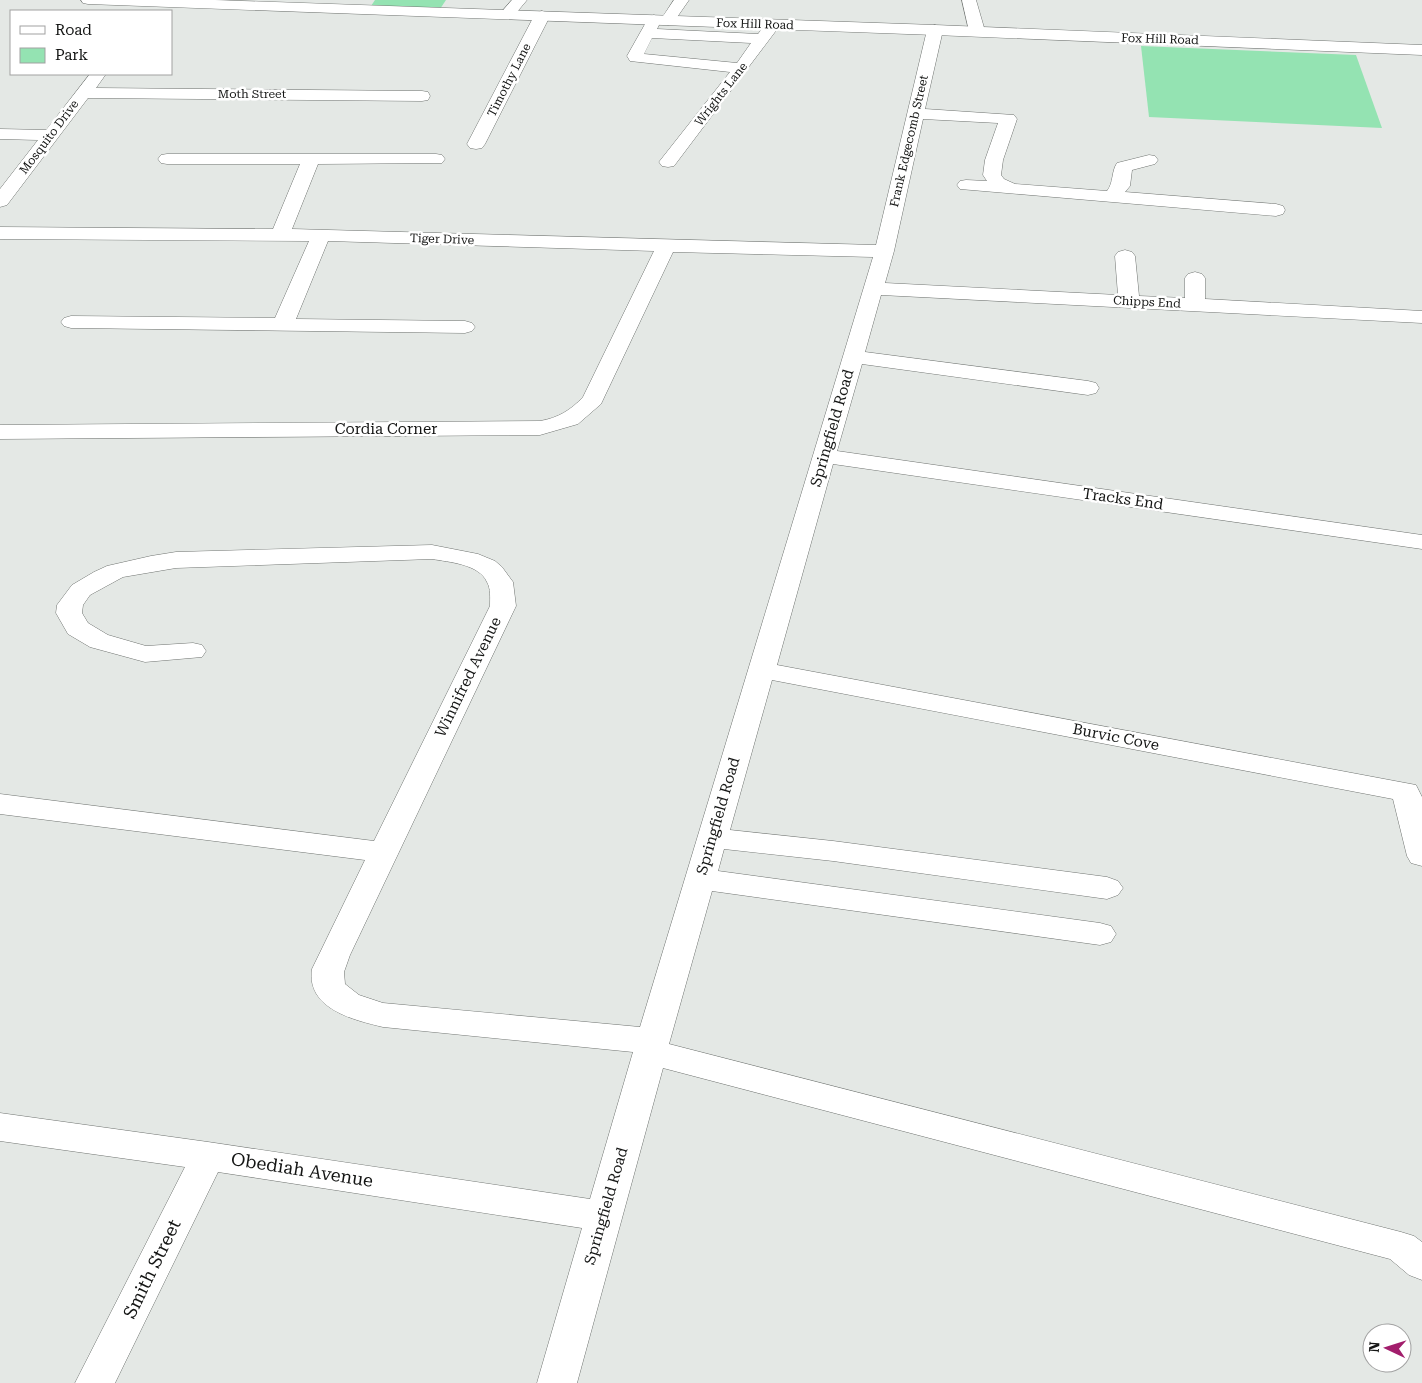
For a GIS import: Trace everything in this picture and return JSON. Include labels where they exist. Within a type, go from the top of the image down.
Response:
[{"type":"street","name":"Fox Hill Road","points":[[88,0],[507,14],[656,24],[772,24],[1422,50]]},
{"type":"street","points":[[507,14],[520,0]]},
{"type":"street","points":[[682,0],[656,24],[635,56],[636,58],[742,68]]},
{"type":"street","points":[[969,0],[977,31]]},
{"type":"street","name":"Timothy Lane","points":[[476,144],[542,16]]},
{"type":"street","points":[[656,24],[761,39]]},
{"type":"street","name":"Wrights Lane","points":[[668,162],[742,68],[772,24]]},
{"type":"street","name":"Frank Edgecomb Street","points":[[884,251],[935,30]]},
{"type":"street","name":"Mosquito Drive","points":[[0,201],[97,75]]},
{"type":"street","name":"Moth Street","points":[[83,93],[422,96]]},
{"type":"street","points":[[916,113],[1010,112],[994,160],[992,175],[998,183],[1012,189]]},
{"type":"street","points":[[0,134],[50,134]]},
{"type":"street","points":[[167,158],[436,159]]},
{"type":"street","points":[[280,234],[311,159]]},
{"type":"street","points":[[1112,197],[1120,186],[1123,167],[1149,160]]},
{"type":"street","points":[[966,185],[1276,210]]},
{"type":"street","name":"Tiger Drive","points":[[0,233],[280,234],[884,251]]},
{"type":"street","points":[[283,325],[321,235]]},
{"type":"street","name":"Cordia Corner","points":[[0,432],[540,428],[562,424],[580,414],[593,399],[666,246]]},
{"type":"street","name":"Springfield Road","points":[[559,1383],[603,1216],[651,1047],[884,251]]},
{"type":"street","points":[[1125,256],[1129,302]]},
{"type":"street","points":[[1195,278],[1195,305]]},
{"type":"street","name":"Chipps End","points":[[872,288],[1422,317]]},
{"type":"street","points":[[71,322],[465,327]]},
{"type":"street","points":[[852,358],[907,363],[1088,388]]},
{"type":"street","name":"Tracks End","points":[[824,456],[1422,542]]},
{"type":"street","name":"Winnifred Avenue","points":[[193,651],[145,654],[99,641],[77,628],[69,613],[70,605],[81,590],[116,571],[176,560],[432,552],[459,556],[490,569],[500,580],[502,606],[334,955],[328,974],[331,989],[354,1008],[383,1015],[651,1047],[1401,1248],[1422,1264]]},
{"type":"street","name":"Burvic Cove","points":[[761,670],[1406,792],[1422,856]]},
{"type":"street","points":[[0,804],[382,852]]},
{"type":"street","points":[[712,838],[833,851],[1107,888]]},
{"type":"street","points":[[700,879],[1100,934]]},
{"type":"street","name":"Obediah Avenue","points":[[0,1127],[208,1156],[603,1216]]},
{"type":"street","name":"Smith Street","points":[[95,1383],[208,1156]]},
{"type":"green space","points":[[375,0],[446,0],[440,9],[371,6]]},
{"type":"green space","points":[[1141,46],[1356,55],[1382,128],[1149,117]]}]
